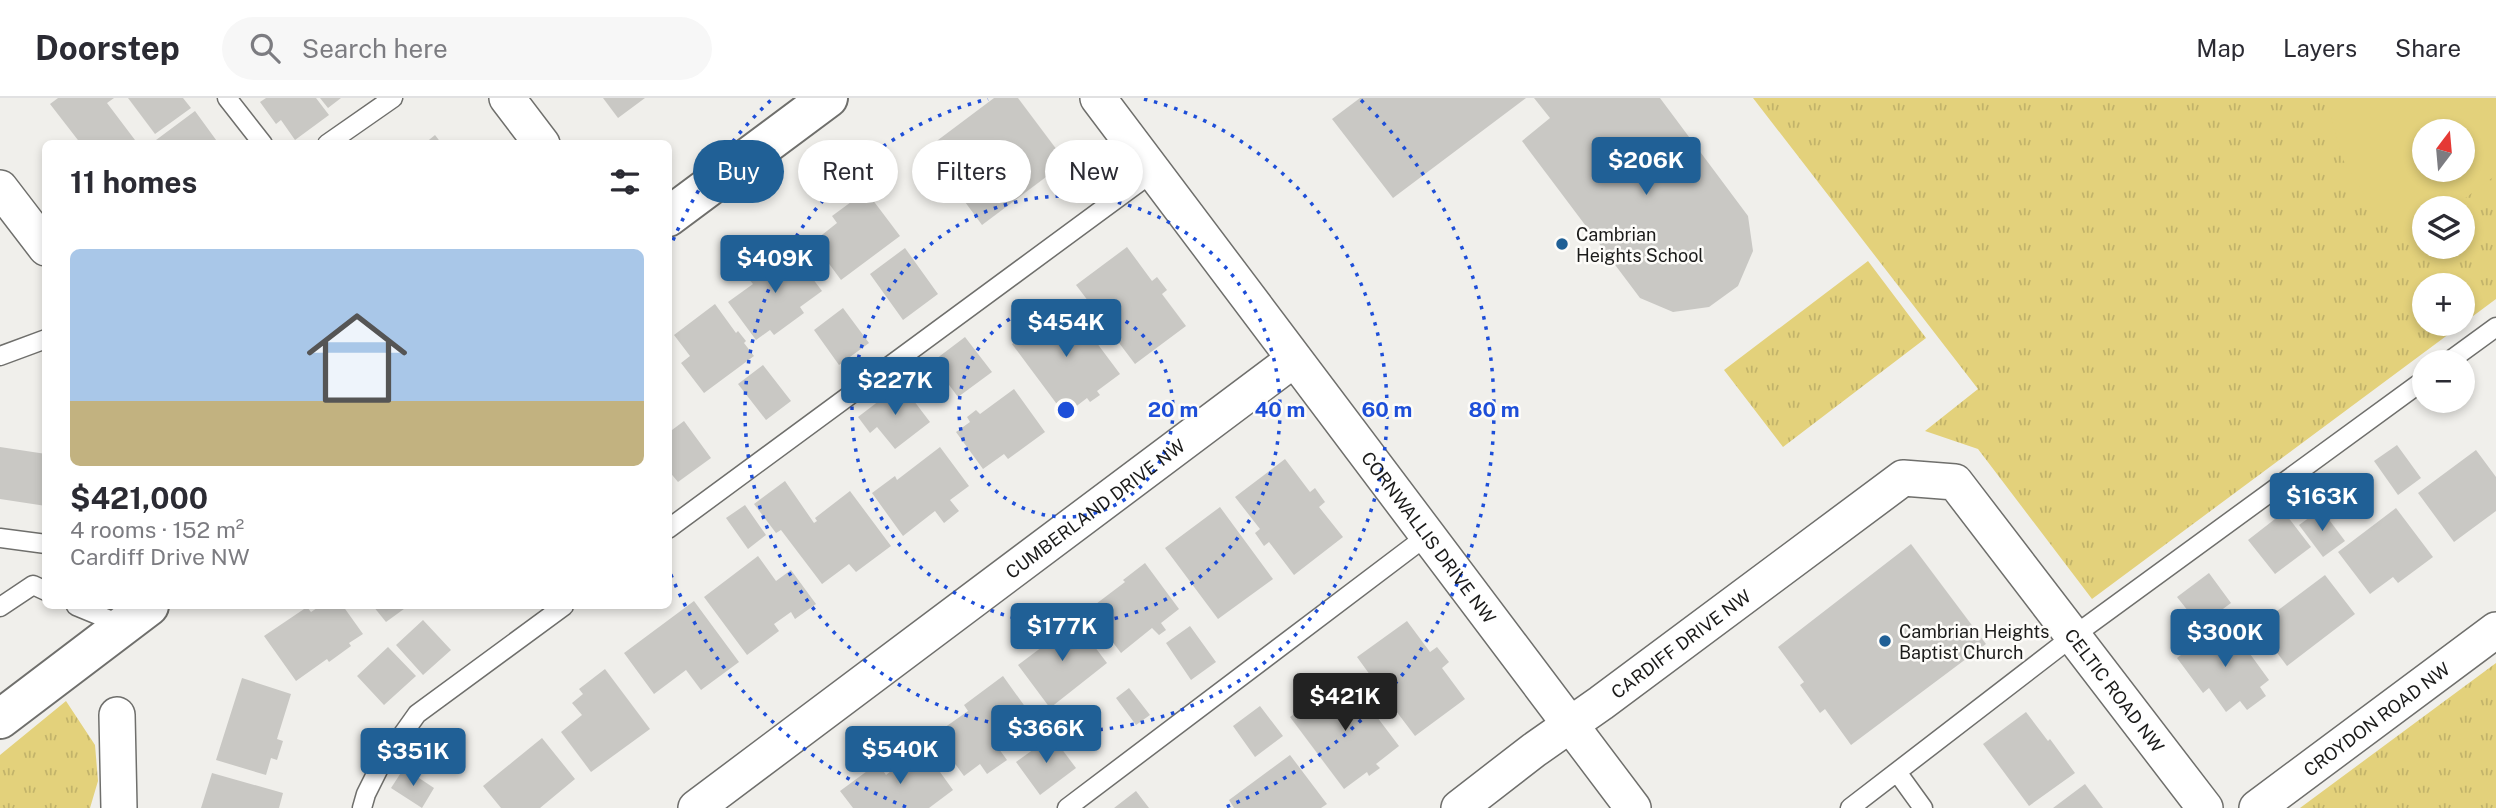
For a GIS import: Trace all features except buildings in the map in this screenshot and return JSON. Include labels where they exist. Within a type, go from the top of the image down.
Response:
[{"type":"street","points":[[507,98],[539,140]]},
{"type":"street","points":[[672,214],[828,98]]},
{"type":"street","name":"CORNWALLIS DRIVE NW","points":[[1098,98],[1633,808]]},
{"type":"street","points":[[0,188],[42,243]]},
{"type":"street","name":"CUMBERLAND DRIVE NW","points":[[696,808],[1293,360]]},
{"type":"street","name":"CELTIC ROAD NW","points":[[1903,478],[1955,482],[2204,808]]},
{"type":"street","name":"CARDIFF DRIVE NW","points":[[1460,808],[1903,478]]},
{"type":"street","points":[[0,719],[135,615]]},
{"type":"street","name":"CROYDON ROAD NW","points":[[2257,808],[2496,630]]},
{"type":"street","points":[[117,715],[119,808]]},
{"type":"lane","points":[[228,98],[260,140]]},
{"type":"lane","points":[[333,140],[393,98]]},
{"type":"lane","points":[[672,526],[1153,172]]},
{"type":"lane","points":[[2464,350],[2496,327]]},
{"type":"lane","points":[[0,356],[42,341]]},
{"type":"lane","points":[[1850,808],[2072,638],[2412,389]]},
{"type":"lane","points":[[1067,808],[1428,535]]},
{"type":"lane","points":[[0,538],[42,543]]},
{"type":"lane","points":[[0,607],[41,584]]},
{"type":"lane","points":[[96,609],[135,615]]},
{"type":"lane","points":[[362,808],[380,766],[416,714],[560,609]]},
{"type":"lane","points":[[1897,772],[1923,808]]},
{"type":"green space","points":[[1753,98],[2496,98],[2496,299],[2475,315],[2475,273],[2412,273],[2412,336],[2446,336],[2427,350],[2412,350],[2412,361],[2092,599],[1978,449],[1925,431],[1978,389]]},
{"type":"green space","points":[[2326,98],[2496,98],[2496,175],[2468,196],[2412,196],[2410,240],[2370,204],[2342,158]]},
{"type":"green space","points":[[1868,261],[1926,338],[1783,447],[1724,370]]},
{"type":"green space","points":[[2496,663],[2496,808],[2300,808]]},
{"type":"green space","points":[[66,701],[95,745],[98,781],[90,808],[0,808],[0,755]]},
{"type":"place","name":"Cambrian Heights School","points":[[1562,244]]},
{"type":"place","name":"Cambrian Heights Baptist Church","points":[[1885,641]]}]
